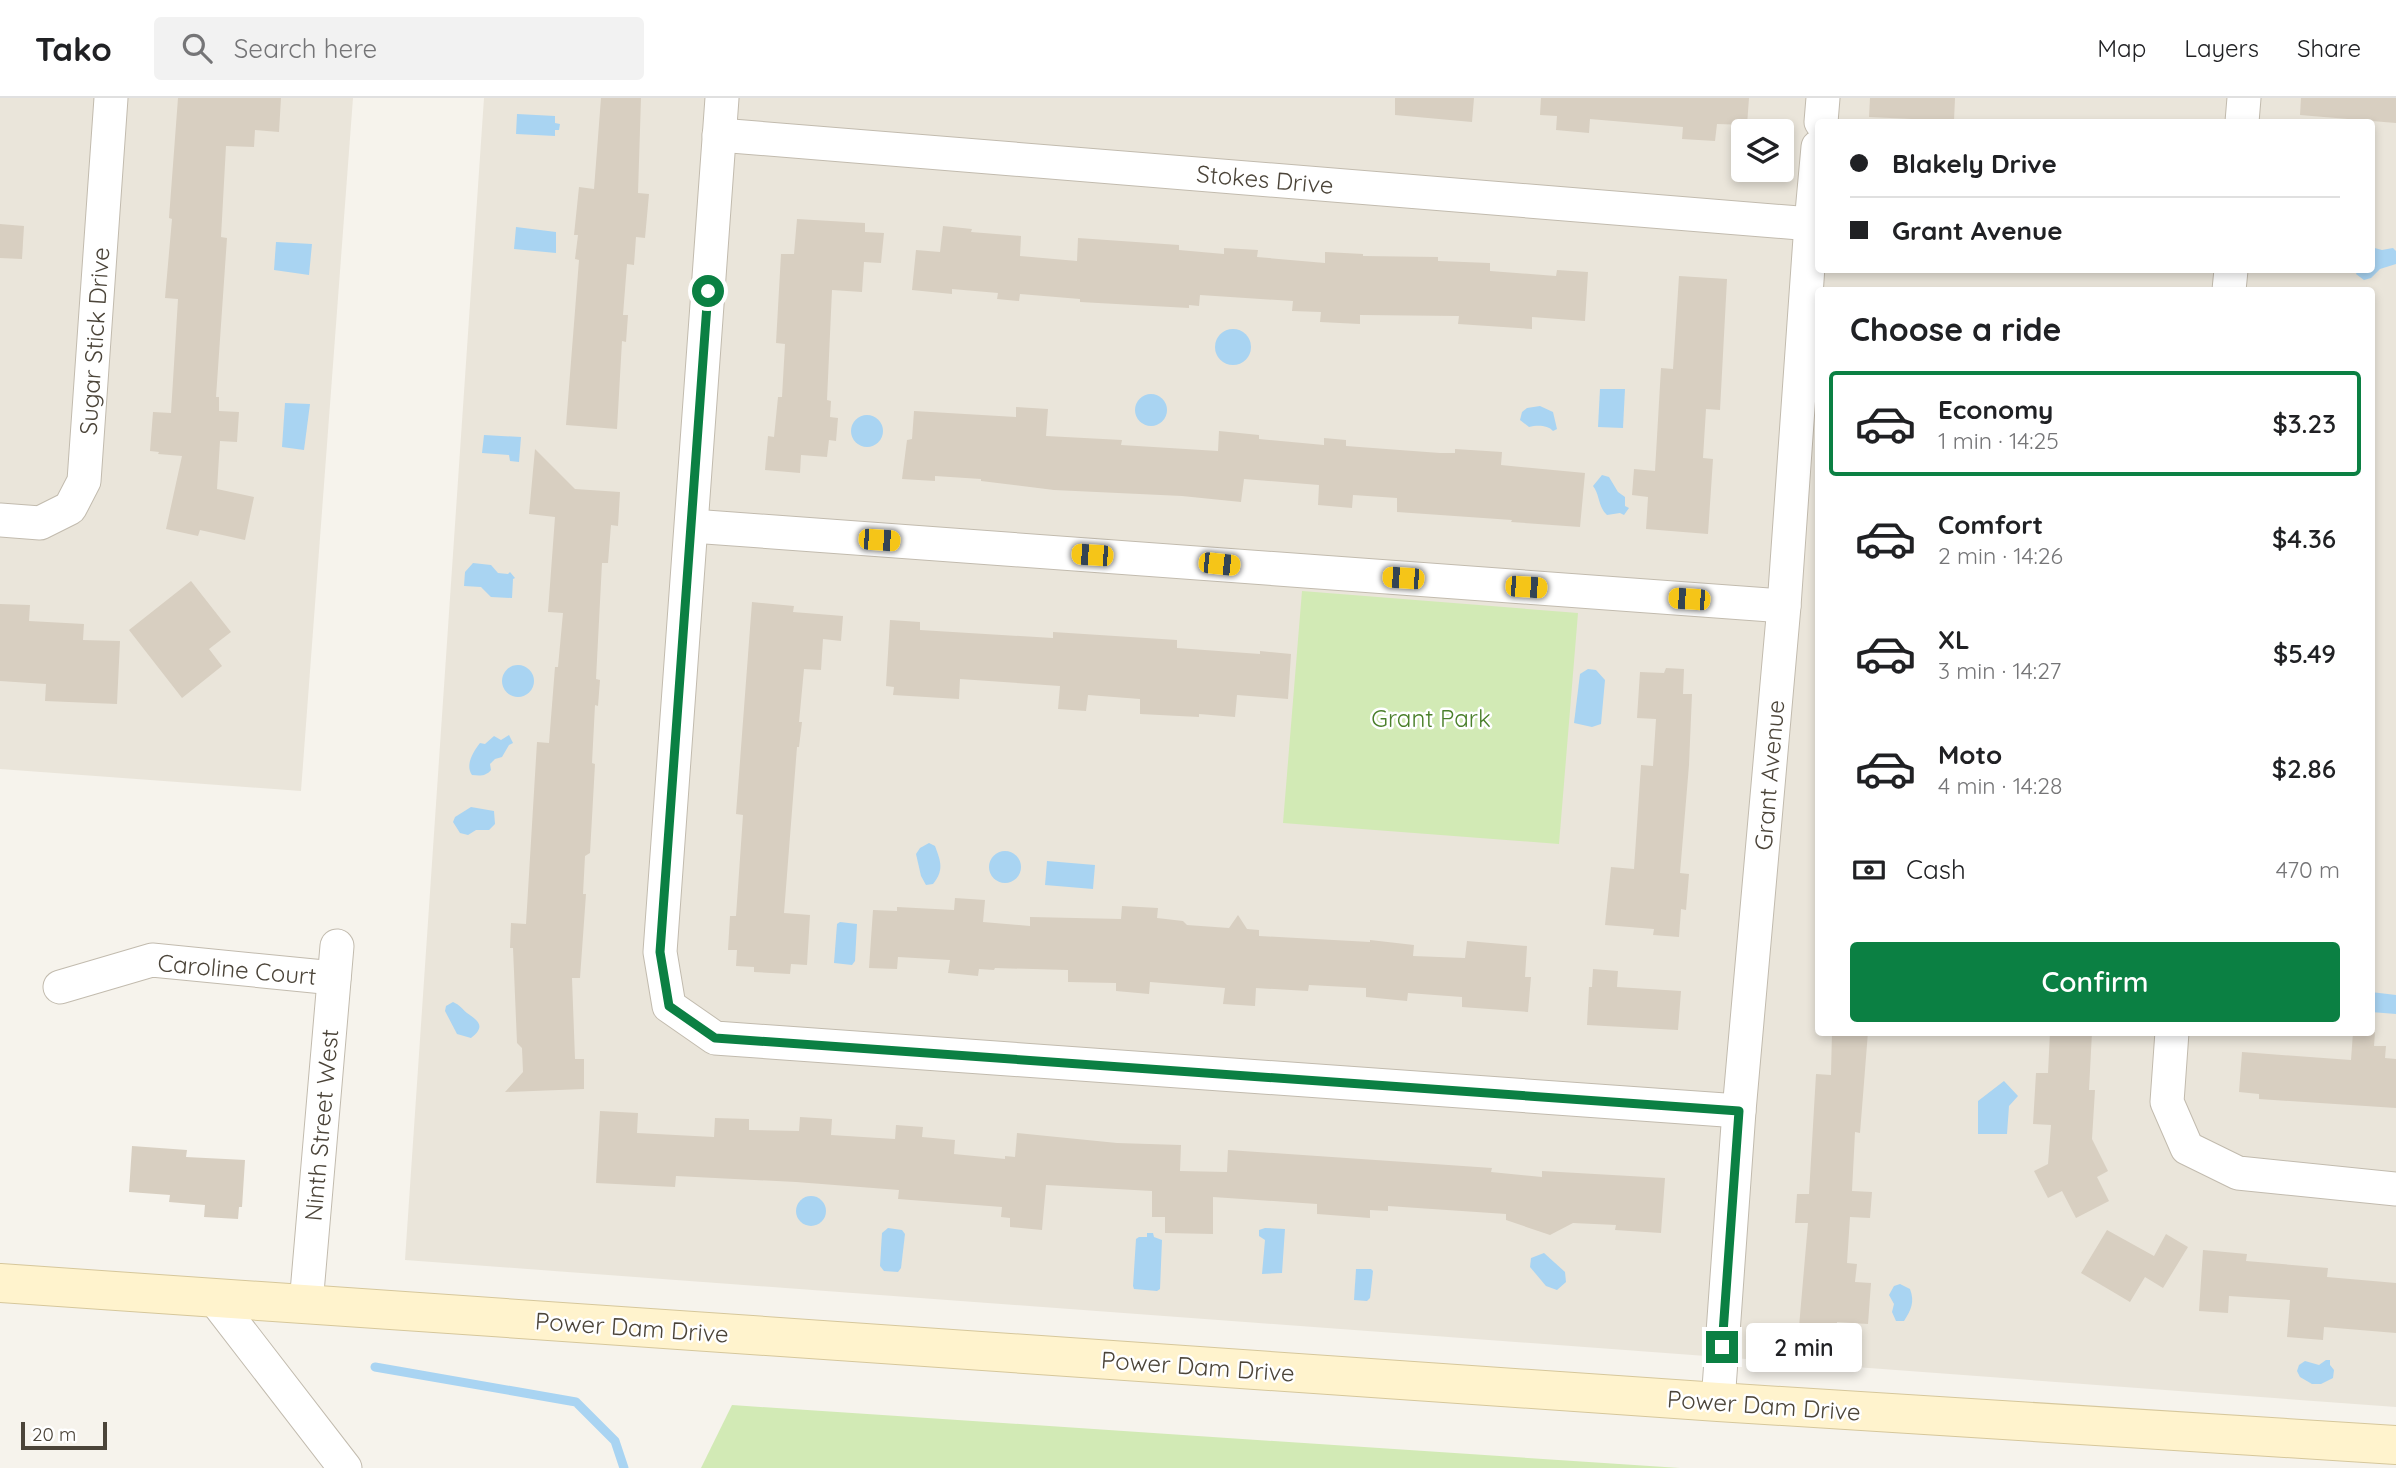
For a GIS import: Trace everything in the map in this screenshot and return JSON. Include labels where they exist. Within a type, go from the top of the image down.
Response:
[{"type":"main road","name":"Power Dam Drive","points":[[0,1283],[1718,1402],[2396,1446]]},
{"type":"street","name":"Sugar Stick Drive","points":[[0,520],[40,523],[70,508],[84,481],[111,98]]},
{"type":"street","points":[[722,98],[660,952],[669,1006],[715,1038],[1739,1111]]},
{"type":"street","points":[[1821,119],[1823,98]]},
{"type":"street","points":[[2242,119],[2244,98]]},
{"type":"street","name":"Stokes Drive","points":[[719,135],[1811,224]]},
{"type":"street","name":"Grant Avenue","points":[[1718,1402],[1739,1111],[1784,606],[1815,180]]},
{"type":"street","points":[[692,526],[1784,606]]},
{"type":"street","name":"Caroline Court","points":[[60,986],[152,960],[335,962]]},
{"type":"street","name":"Ninth Street West","points":[[306,1304],[335,962]]},
{"type":"street","points":[[2172,1041],[2167,1102],[2188,1148],[2238,1173],[2396,1189]]},
{"type":"street","points":[[212,1297],[345,1468]]},
{"type":"shaded area","points":[[0,98],[353,98],[301,791],[0,769]]},
{"type":"shaded area","points":[[484,98],[2396,98],[2396,1407],[405,1260]]},
{"type":"green space","name":"Grant Park","points":[[1302,591],[1578,613],[1559,844],[1283,823]]},
{"type":"green space","points":[[732,1405],[1680,1468],[701,1468]]},
{"type":"water","points":[[517,114],[555,116],[555,123],[560,124],[559,130],[555,130],[555,136],[516,134]]},
{"type":"water","points":[[516,227],[556,232],[556,253],[514,249]]},
{"type":"water","points":[[276,242],[312,244],[309,275],[274,270]]},
{"type":"water","points":[[2375,248],[2393,248],[2396,251],[2396,264],[2380,269],[2371,278],[2364,280],[2356,274],[2375,273]]},
{"type":"water","points":[[1233,329],[1246,334],[1251,347],[1246,360],[1233,365],[1220,360],[1215,347],[1220,334]]},
{"type":"water","points":[[1600,389],[1625,389],[1623,428],[1598,427]]},
{"type":"water","points":[[1151,394],[1162,399],[1167,410],[1162,421],[1151,426],[1140,421],[1135,410],[1140,399]]},
{"type":"water","points":[[285,403],[310,404],[304,450],[282,447]]},
{"type":"water","points":[[1540,406],[1553,412],[1557,429],[1553,431],[1542,426],[1529,427],[1520,420],[1522,412],[1527,408]]},
{"type":"water","points":[[867,415],[878,420],[883,431],[878,442],[867,447],[856,442],[851,431],[856,420]]},
{"type":"water","points":[[484,435],[521,437],[519,462],[510,461],[509,455],[482,453]]},
{"type":"water","points":[[1602,475],[1609,477],[1618,492],[1625,497],[1625,506],[1629,508],[1624,515],[1607,515],[1602,508],[1593,486]]},
{"type":"water","points":[[473,563],[491,565],[498,573],[510,572],[515,578],[512,598],[491,597],[481,587],[464,586],[465,572]]},
{"type":"water","points":[[518,665],[530,669],[534,681],[530,693],[518,697],[506,693],[502,681],[506,669]]},
{"type":"water","points":[[1588,669],[1596,670],[1605,680],[1601,724],[1592,727],[1574,723],[1580,674]]},
{"type":"water","points":[[509,735],[513,743],[502,757],[490,764],[491,770],[483,775],[472,775],[470,763],[480,743],[485,744],[494,736],[501,740]]},
{"type":"water","points":[[471,807],[494,811],[495,824],[489,830],[476,830],[468,835],[460,833],[453,822],[455,817]]},
{"type":"water","points":[[929,843],[935,846],[940,866],[933,884],[926,885],[916,854]]},
{"type":"water","points":[[1005,851],[1016,856],[1021,867],[1016,878],[1005,883],[994,878],[989,867],[994,856]]},
{"type":"water","points":[[1047,861],[1095,865],[1093,889],[1045,885]]},
{"type":"water","points":[[837,924],[857,924],[855,961],[852,965],[834,963]]},
{"type":"water","points":[[2375,992],[2396,995],[2396,1014],[2375,1012]]},
{"type":"water","points":[[453,1002],[479,1024],[479,1030],[471,1038],[457,1034],[445,1011],[446,1006]]},
{"type":"water","points":[[2004,1081],[2018,1096],[2009,1106],[2007,1134],[1978,1134],[1978,1101]]},
{"type":"water","points":[[811,1196],[822,1200],[826,1211],[822,1222],[811,1226],[800,1222],[796,1211],[800,1200]]},
{"type":"water","points":[[888,1228],[902,1230],[905,1234],[901,1268],[898,1272],[884,1271],[880,1266],[882,1233]]},
{"type":"water","points":[[1285,1229],[1282,1273],[1262,1274],[1265,1240],[1259,1236],[1259,1230]]},
{"type":"water","points":[[1147,1233],[1153,1233],[1154,1237],[1162,1240],[1160,1289],[1157,1291],[1134,1289],[1133,1286],[1136,1239],[1147,1237]]},
{"type":"water","points":[[1544,1253],[1565,1272],[1566,1282],[1557,1290],[1546,1286],[1530,1267],[1531,1258]]},
{"type":"water","points":[[1356,1269],[1373,1271],[1370,1298],[1367,1301],[1354,1300]]},
{"type":"water","points":[[1900,1284],[1910,1289],[1912,1302],[1904,1321],[1896,1321],[1892,1312],[1894,1304],[1889,1295],[1894,1286]]},
{"type":"water","points":[[2330,1360],[2334,1370],[2333,1378],[2321,1384],[2312,1384],[2300,1377],[2297,1371],[2299,1365],[2305,1361],[2319,1365]]},
{"type":"building","points":[[178,98],[281,98],[279,132],[255,130],[254,147],[226,146],[221,237],[227,238],[216,397],[219,397],[219,411],[239,412],[237,442],[220,441],[217,489],[254,497],[245,540],[200,530],[198,536],[166,529],[182,456],[150,451],[153,412],[171,413],[178,299],[165,298]]},
{"type":"building","points":[[601,98],[641,98],[638,193],[649,194],[645,238],[636,237],[634,265],[627,264],[623,315],[628,315],[626,342],[622,341],[617,429],[566,425],[579,260],[575,259],[578,235],[574,235],[579,187],[594,189]]},
{"type":"building","points":[[1395,98],[1474,98],[1472,122],[1395,115]]},
{"type":"building","points":[[1541,98],[1749,98],[1747,119],[1731,119],[1731,124],[1717,124],[1715,141],[1682,139],[1683,127],[1590,119],[1589,133],[1556,130],[1557,116],[1540,115]]},
{"type":"building","points":[[1870,98],[1955,98],[1954,119],[1869,117]]},
{"type":"building","points":[[2301,98],[2396,98],[2396,123],[2375,121],[2375,119],[2300,115]]},
{"type":"building","points":[[797,219],[865,223],[865,232],[884,233],[881,263],[864,262],[862,292],[832,290],[827,400],[831,401],[830,417],[838,418],[836,441],[829,440],[827,457],[801,455],[800,473],[765,470],[768,436],[774,437],[778,397],[782,397],[785,344],[776,343],[781,254],[794,254]]},
{"type":"building","points":[[0,224],[24,226],[22,259],[0,258]]},
{"type":"building","points":[[943,226],[972,229],[971,232],[1021,236],[1020,256],[1077,261],[1078,238],[1179,245],[1179,250],[1224,254],[1224,248],[1258,250],[1257,257],[1325,263],[1325,252],[1363,256],[1438,257],[1438,261],[1490,263],[1490,271],[1556,276],[1557,270],[1588,272],[1585,321],[1532,317],[1532,329],[1458,324],[1459,316],[1360,315],[1360,324],[1320,322],[1321,312],[1292,311],[1293,301],[1200,295],[1199,306],[1189,305],[1189,308],[1080,302],[1080,299],[1020,294],[1019,301],[997,299],[998,293],[952,289],[952,294],[912,290],[916,250],[940,252]]},
{"type":"building","points":[[1679,276],[1727,279],[1720,410],[1706,409],[1703,458],[1713,459],[1708,534],[1646,529],[1648,497],[1632,495],[1634,469],[1655,471],[1661,368],[1673,369]]},
{"type":"building","points":[[1016,407],[1048,409],[1046,436],[1122,440],[1121,445],[1218,451],[1219,431],[1259,435],[1259,439],[1324,445],[1324,438],[1346,440],[1346,446],[1440,453],[1455,453],[1455,449],[1502,452],[1501,465],[1585,473],[1580,527],[1397,512],[1397,498],[1353,495],[1352,508],[1318,505],[1319,485],[1244,479],[1241,502],[1182,496],[1054,490],[981,479],[935,476],[935,481],[902,479],[907,440],[912,439],[914,411],[1016,417]]},
{"type":"building","points":[[535,449],[575,489],[620,492],[618,526],[611,525],[608,563],[602,563],[596,679],[600,680],[598,706],[595,705],[590,853],[585,856],[583,894],[586,894],[580,978],[572,978],[575,1059],[584,1059],[584,1089],[505,1092],[523,1072],[522,1048],[517,1043],[513,948],[510,948],[511,923],[526,924],[537,742],[549,743],[555,667],[558,667],[563,613],[548,612],[555,517],[529,514]]},
{"type":"building","points":[[191,581],[231,632],[209,649],[222,666],[182,698],[129,630]]},
{"type":"building","points":[[752,602],[794,606],[793,612],[843,616],[841,641],[823,639],[821,670],[804,669],[799,722],[802,722],[797,747],[784,913],[810,915],[807,965],[791,964],[790,974],[754,972],[754,967],[736,966],[737,950],[728,950],[730,916],[736,916],[743,815],[736,814]]},
{"type":"building","points":[[0,604],[30,605],[29,621],[84,624],[83,640],[120,641],[117,704],[45,701],[46,684],[0,681]]},
{"type":"building","points":[[890,620],[920,622],[920,630],[1053,638],[1053,632],[1177,640],[1177,648],[1291,654],[1288,699],[1237,695],[1235,717],[1199,714],[1199,717],[1140,714],[1140,699],[1088,695],[1086,711],[1058,709],[1060,686],[960,679],[959,699],[893,695],[894,687],[886,686]]},
{"type":"building","points":[[1666,668],[1684,669],[1683,694],[1692,694],[1680,873],[1689,874],[1686,910],[1681,909],[1679,937],[1653,935],[1654,929],[1605,925],[1611,867],[1634,869],[1641,765],[1653,766],[1656,719],[1637,718],[1640,672],[1664,673]]},
{"type":"building","points":[[955,898],[985,900],[983,922],[1030,926],[1030,917],[1121,919],[1122,906],[1158,908],[1157,918],[1183,921],[1187,925],[1229,928],[1238,915],[1247,929],[1259,930],[1259,936],[1370,940],[1414,945],[1413,956],[1465,958],[1467,941],[1527,946],[1525,977],[1531,977],[1528,1012],[1462,1007],[1462,997],[1408,993],[1407,1001],[1366,997],[1366,988],[1309,985],[1308,991],[1256,988],[1255,1006],[1223,1004],[1225,988],[1150,982],[1149,994],[1116,991],[1116,983],[1068,982],[1068,970],[995,968],[979,969],[978,976],[948,973],[950,960],[898,957],[897,969],[869,968],[873,910],[897,911],[897,907],[954,910]]},
{"type":"building","points":[[1593,969],[1618,971],[1617,987],[1681,991],[1678,1030],[1587,1025]]},
{"type":"building","points":[[1832,1036],[1868,1036],[1860,1133],[1855,1132],[1852,1191],[1872,1192],[1870,1218],[1850,1217],[1847,1263],[1857,1264],[1855,1282],[1871,1283],[1868,1324],[1837,1322],[1837,1330],[1799,1327],[1808,1223],[1795,1223],[1797,1194],[1809,1194],[1816,1074],[1831,1075]]},
{"type":"building","points":[[2050,1036],[2092,1036],[2089,1090],[2095,1090],[2092,1139],[2108,1171],[2097,1177],[2109,1201],[2076,1218],[2062,1191],[2048,1198],[2034,1171],[2048,1164],[2051,1125],[2033,1124],[2036,1073],[2048,1073]]},
{"type":"building","points":[[2353,1036],[2375,1036],[2374,1046],[2386,1046],[2385,1058],[2396,1059],[2396,1108],[2259,1099],[2259,1094],[2239,1092],[2242,1052],[2351,1060]]},
{"type":"building","points":[[600,1111],[638,1113],[637,1133],[714,1137],[715,1118],[749,1119],[749,1130],[799,1131],[800,1117],[832,1119],[831,1135],[895,1139],[896,1125],[923,1127],[922,1137],[955,1140],[954,1154],[1005,1159],[1005,1156],[1015,1157],[1017,1133],[1117,1143],[1181,1145],[1180,1171],[1227,1172],[1228,1150],[1492,1168],[1491,1172],[1542,1177],[1542,1171],[1665,1178],[1661,1233],[1615,1230],[1616,1225],[1573,1223],[1550,1235],[1506,1220],[1506,1214],[1388,1206],[1388,1211],[1370,1210],[1370,1218],[1317,1214],[1317,1204],[1213,1197],[1213,1234],[1165,1233],[1165,1217],[1152,1217],[1152,1191],[1046,1185],[1042,1230],[1010,1227],[1010,1218],[1001,1217],[1002,1207],[898,1199],[899,1190],[676,1176],[675,1187],[596,1183]]},
{"type":"building","points":[[132,1146],[187,1150],[186,1157],[245,1160],[242,1207],[239,1207],[238,1219],[204,1217],[205,1205],[169,1202],[170,1195],[129,1192]]},
{"type":"building","points":[[2107,1230],[2154,1256],[2166,1234],[2188,1247],[2163,1288],[2145,1277],[2130,1302],[2081,1273]]},
{"type":"building","points":[[2203,1250],[2247,1254],[2246,1261],[2328,1268],[2327,1277],[2396,1283],[2396,1333],[2324,1327],[2323,1340],[2287,1337],[2290,1300],[2229,1296],[2228,1313],[2199,1311]]},
{"type":"waterway","points":[[375,1367],[576,1402],[615,1441],[624,1468]]},
{"type":"route","points":[[708,291],[660,952],[669,1006],[715,1038],[1739,1111],[1722,1347]]}]
